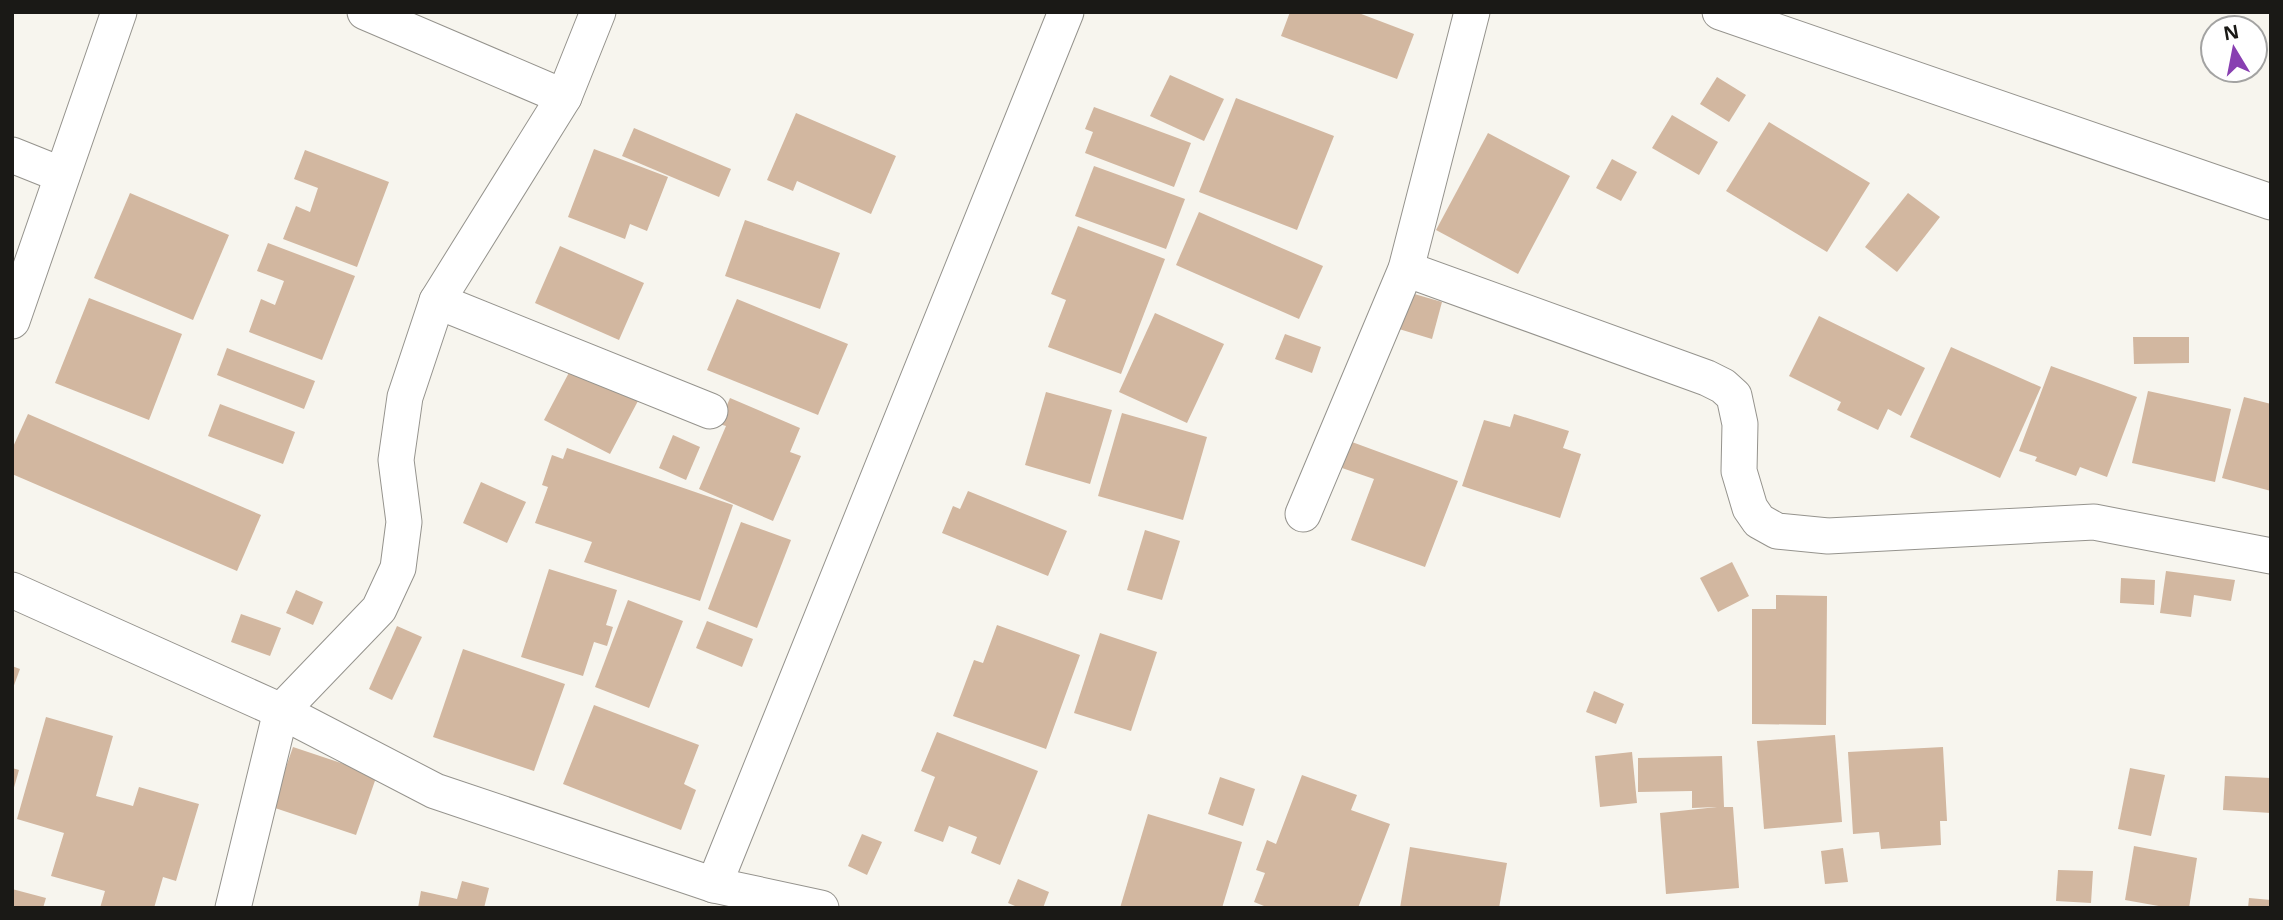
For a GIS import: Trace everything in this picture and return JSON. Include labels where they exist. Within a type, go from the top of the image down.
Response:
[{"type":"street","points":[[12,321],[119,12]]},
{"type":"street","points":[[365,12],[564,97]]},
{"type":"street","points":[[233,908],[281,711],[379,609],[398,568],[404,522],[397,460],[405,397],[437,301],[564,97],[598,12]]},
{"type":"street","points":[[714,885],[1066,12]]},
{"type":"street","points":[[1303,514],[1406,269],[1472,12]]},
{"type":"street","points":[[1720,12],[2271,202]]},
{"type":"street","points":[[12,155],[62,175]]},
{"type":"street","points":[[1406,269],[1723,386],[1734,396],[1738,408],[1739,471],[1750,508],[1759,521],[1777,531],[1828,536],[2094,522],[2271,556]]},
{"type":"street","points":[[437,301],[710,411]]},
{"type":"street","points":[[12,590],[281,711],[435,791],[714,885],[821,908]]},
{"type":"building","points":[[1290,12],[1356,12],[1414,34],[1397,79],[1281,36]]},
{"type":"building","points":[[1170,75],[1224,99],[1204,141],[1150,116]]},
{"type":"building","points":[[1717,77],[1746,95],[1729,122],[1700,104]]},
{"type":"building","points":[[1236,98],[1334,136],[1297,230],[1199,192]]},
{"type":"building","points":[[1094,107],[1191,143],[1174,187],[1085,153],[1093,132],[1085,129]]},
{"type":"building","points":[[796,113],[896,156],[871,214],[797,181],[793,191],[767,180]]},
{"type":"building","points":[[1672,115],[1718,142],[1699,175],[1652,148]]},
{"type":"building","points":[[1769,122],[1870,183],[1827,252],[1726,191]]},
{"type":"building","points":[[634,128],[731,169],[719,197],[622,156]]},
{"type":"building","points":[[1488,133],[1570,176],[1518,274],[1436,230]]},
{"type":"building","points":[[594,149],[668,177],[647,231],[630,224],[625,239],[568,217]]},
{"type":"building","points":[[305,150],[389,182],[357,267],[283,239],[296,206],[310,212],[318,188],[294,179]]},
{"type":"building","points":[[1612,159],[1637,172],[1621,201],[1596,188]]},
{"type":"building","points":[[1094,166],[1185,199],[1166,249],[1075,216]]},
{"type":"building","points":[[130,193],[229,235],[193,320],[94,278]]},
{"type":"building","points":[[1908,193],[1940,217],[1897,272],[1865,247]]},
{"type":"building","points":[[1199,212],[1323,266],[1299,319],[1176,265]]},
{"type":"building","points":[[745,220],[840,253],[820,309],[725,276]]},
{"type":"building","points":[[1078,226],[1165,259],[1121,374],[1048,347],[1066,300],[1051,294]]},
{"type":"building","points":[[268,243],[355,276],[322,360],[249,332],[261,299],[275,305],[284,281],[257,271]]},
{"type":"building","points":[[560,246],[644,283],[619,340],[535,303]]},
{"type":"building","points":[[1411,293],[1442,302],[1432,339],[1399,329]]},
{"type":"building","points":[[89,298],[182,334],[149,420],[55,383]]},
{"type":"building","points":[[737,299],[848,344],[818,415],[707,370]]},
{"type":"building","points":[[1155,313],[1224,344],[1187,423],[1119,392]]},
{"type":"building","points":[[1819,316],[1925,368],[1901,416],[1888,409],[1878,430],[1837,410],[1841,402],[1789,376]]},
{"type":"building","points":[[1285,334],[1321,347],[1312,373],[1275,359]]},
{"type":"building","points":[[2133,337],[2189,337],[2189,363],[2134,364]]},
{"type":"building","points":[[1951,347],[2041,387],[2000,478],[1910,437]]},
{"type":"building","points":[[227,348],[315,381],[304,409],[217,375]]},
{"type":"building","points":[[573,365],[639,399],[610,454],[544,420]]},
{"type":"building","points":[[2051,366],[2137,397],[2107,477],[2080,467],[2076,476],[2035,461],[2037,457],[2019,451]]},
{"type":"building","points":[[2148,391],[2231,409],[2215,482],[2132,463]]},
{"type":"building","points":[[1046,392],[1112,410],[1090,484],[1025,465]]},
{"type":"building","points":[[2244,397],[2271,404],[2271,491],[2222,478]]},
{"type":"building","points":[[730,398],[800,428],[790,452],[801,456],[773,521],[699,489],[726,426],[719,424]]},
{"type":"building","points":[[220,404],[295,432],[283,464],[208,436]]},
{"type":"building","points":[[1122,413],[1207,437],[1183,520],[1098,496]]},
{"type":"building","points":[[28,414],[261,515],[237,571],[12,474],[12,449]]},
{"type":"building","points":[[1514,414],[1569,431],[1563,448],[1581,454],[1560,518],[1462,486],[1484,420],[1510,427]]},
{"type":"building","points":[[673,435],[700,447],[686,480],[659,468]]},
{"type":"building","points":[[1352,442],[1458,481],[1425,567],[1351,540],[1374,479],[1342,468]]},
{"type":"building","points":[[567,448],[733,505],[700,601],[584,562],[592,542],[535,523],[548,487],[542,485],[552,455],[563,459]]},
{"type":"building","points":[[481,482],[526,502],[507,543],[463,523]]},
{"type":"building","points":[[968,491],[1067,531],[1048,576],[942,533],[953,506],[960,509]]},
{"type":"building","points":[[741,522],[791,540],[757,628],[708,609]]},
{"type":"building","points":[[1145,530],[1180,541],[1162,600],[1127,590]]},
{"type":"building","points":[[1732,562],[1749,596],[1718,612],[1700,578]]},
{"type":"building","points":[[549,569],[617,590],[606,625],[613,627],[607,646],[594,642],[583,676],[521,657]]},
{"type":"building","points":[[2166,571],[2235,580],[2231,601],[2194,595],[2191,617],[2160,613]]},
{"type":"building","points":[[2121,578],[2155,580],[2154,605],[2120,603]]},
{"type":"building","points":[[296,590],[323,602],[313,625],[286,613]]},
{"type":"building","points":[[1776,595],[1827,596],[1826,725],[1752,724],[1752,609],[1776,609]]},
{"type":"building","points":[[628,600],[683,621],[649,708],[595,687]]},
{"type":"building","points":[[241,614],[281,628],[270,656],[231,642]]},
{"type":"building","points":[[707,621],[753,639],[742,667],[696,648]]},
{"type":"building","points":[[997,625],[1080,655],[1046,749],[953,716],[974,660],[983,663]]},
{"type":"building","points":[[397,626],[422,637],[392,700],[369,689]]},
{"type":"building","points":[[1100,633],[1157,652],[1131,731],[1074,713]]},
{"type":"building","points":[[463,649],[565,684],[534,771],[433,737]]},
{"type":"building","points":[[12,666],[20,669],[13,688],[12,688]]},
{"type":"building","points":[[1594,691],[1624,704],[1616,724],[1586,712]]},
{"type":"building","points":[[594,705],[699,745],[684,784],[696,790],[681,830],[563,784]]},
{"type":"building","points":[[46,717],[113,736],[96,796],[133,806],[139,787],[199,804],[176,881],[163,877],[154,908],[100,908],[105,891],[51,876],[64,833],[17,819]]},
{"type":"building","points":[[937,732],[1038,771],[1000,865],[971,853],[977,837],[949,826],[943,842],[914,831],[935,777],[921,771]]},
{"type":"building","points":[[1835,735],[1842,822],[1764,829],[1757,741]]},
{"type":"building","points":[[293,747],[377,775],[356,835],[272,807]]},
{"type":"building","points":[[1943,747],[1947,821],[1940,821],[1941,845],[1881,849],[1879,832],[1853,834],[1848,752]]},
{"type":"building","points":[[1632,752],[1637,803],[1600,807],[1595,756]]},
{"type":"building","points":[[1722,756],[1724,807],[1733,807],[1739,888],[1666,894],[1660,813],[1717,807],[1692,808],[1692,791],[1638,792],[1638,758]]},
{"type":"building","points":[[12,768],[19,770],[13,791],[12,791]]},
{"type":"building","points":[[2130,768],[2165,775],[2151,836],[2118,829]]},
{"type":"building","points":[[1302,775],[1357,795],[1351,810],[1390,824],[1358,908],[1269,908],[1254,902],[1265,873],[1256,870],[1267,840],[1276,844]]},
{"type":"building","points":[[2225,776],[2271,778],[2271,813],[2223,810]]},
{"type":"building","points":[[1220,777],[1255,789],[1243,826],[1208,814]]},
{"type":"building","points":[[1148,814],[1242,842],[1222,908],[1120,908]]},
{"type":"building","points":[[862,834],[882,842],[867,875],[848,866]]},
{"type":"building","points":[[2134,846],[2197,858],[2189,908],[2170,908],[2125,900]]},
{"type":"building","points":[[1410,847],[1507,863],[1499,908],[1400,908]]},
{"type":"building","points":[[1843,848],[1848,882],[1825,884],[1821,851]]},
{"type":"building","points":[[2058,870],[2093,871],[2091,903],[2056,901]]},
{"type":"building","points":[[1018,879],[1049,892],[1043,908],[1020,908],[1008,903]]},
{"type":"building","points":[[462,881],[489,888],[484,908],[418,908],[421,891],[457,899]]},
{"type":"building","points":[[12,889],[46,898],[43,908],[12,908]]},
{"type":"building","points":[[2249,898],[2271,900],[2271,908],[2248,908]]}]
